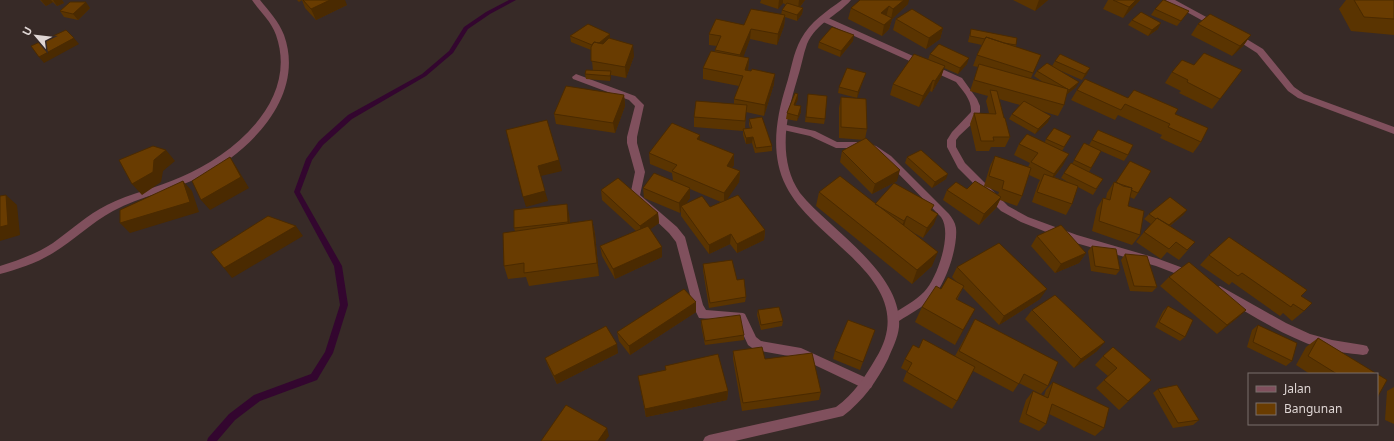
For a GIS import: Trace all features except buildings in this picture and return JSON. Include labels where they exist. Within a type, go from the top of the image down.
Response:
[{"type":"street","points":[[0,270],[25,262],[47,252],[95,216],[111,208],[173,185],[196,174],[232,153],[252,136],[269,113],[278,96],[282,85],[284,58],[283,45],[272,18],[256,0]]},
{"type":"street","points":[[709,441],[839,412],[853,403],[867,384],[884,356],[893,335],[895,318],[890,300],[883,284],[872,270],[802,203],[788,180],[782,161],[782,127],[789,91],[804,41],[807,35],[847,0]]},
{"type":"street","points":[[1169,0],[1248,42],[1260,50],[1291,89],[1301,96],[1394,131]]},
{"type":"street","points":[[824,19],[959,80],[976,106],[976,111],[972,118],[953,137],[950,145],[951,150],[960,164],[1008,212],[1027,221],[1083,241],[1150,259],[1180,270],[1206,283],[1284,328],[1304,337],[1321,343],[1363,350]]},
{"type":"street","points":[[576,77],[632,98],[640,105],[632,137],[632,143],[640,172],[635,196],[673,230],[681,240],[698,306],[703,315],[739,316],[741,317],[752,341],[759,346],[802,352],[867,384]]},
{"type":"street","points":[[782,127],[812,133],[836,145],[863,144],[873,148],[888,158],[944,212],[952,228],[942,272],[935,287],[929,294],[920,302],[895,318]]},
{"type":"waterway","points":[[211,441],[232,417],[257,398],[314,377],[329,353],[344,305],[338,266],[297,192],[309,159],[321,143],[350,117],[424,75],[451,52],[466,28],[488,13],[513,0]]}]
